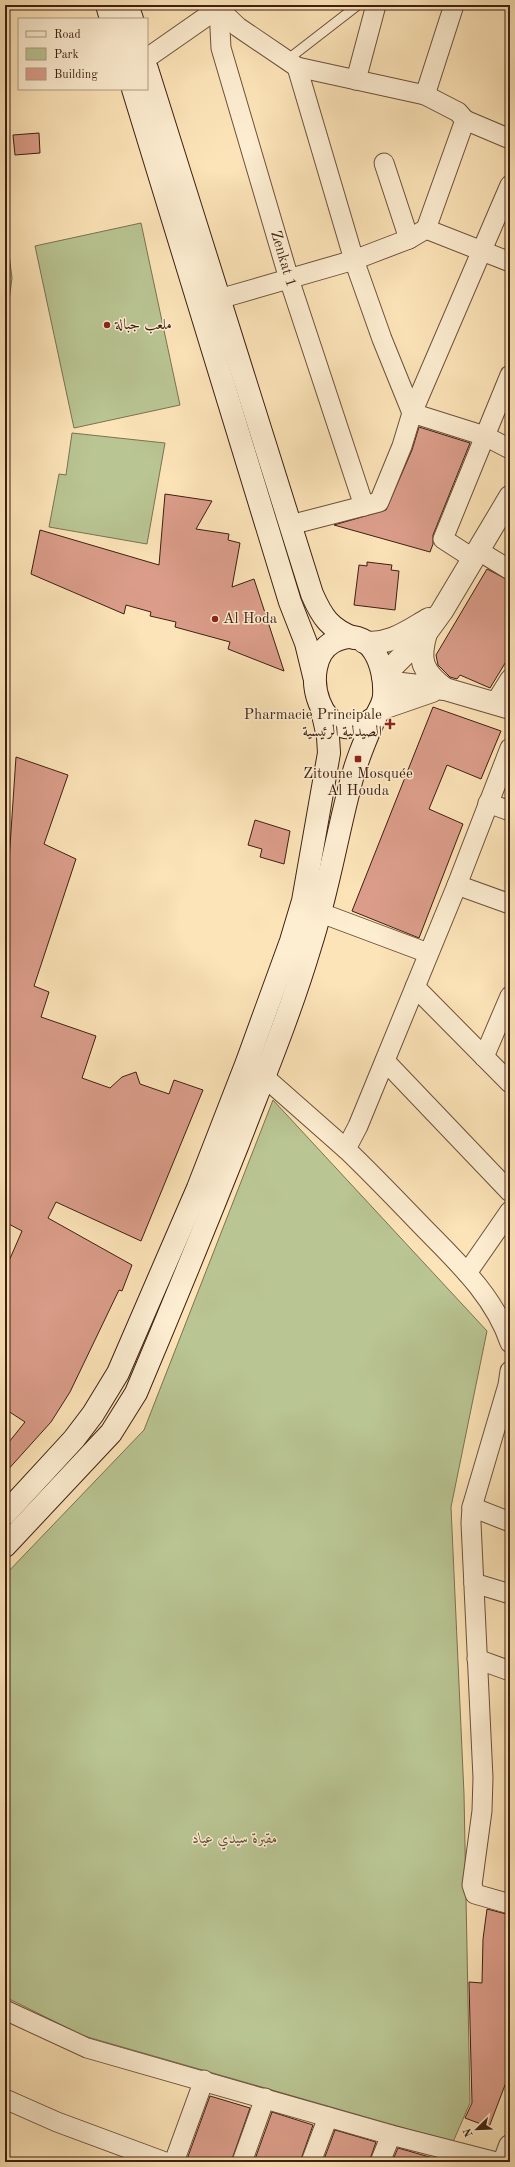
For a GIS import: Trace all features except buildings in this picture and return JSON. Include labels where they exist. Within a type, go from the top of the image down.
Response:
[{"type":"main road","points":[[107,5],[111,18]]},
{"type":"main road","points":[[127,5],[132,18]]},
{"type":"main road","points":[[10,1532],[86,1461],[111,1433],[125,1414],[136,1393],[191,1262],[265,1076],[310,950],[321,913],[350,784],[384,699],[384,679],[378,656],[372,648],[359,640],[336,630],[321,613],[312,594],[148,72]]},
{"type":"main road","points":[[5,1514],[74,1439],[93,1414],[118,1373],[170,1252],[247,1062],[291,941],[303,901],[329,754],[328,737],[306,643],[290,602],[133,90]]},
{"type":"main road","points":[[384,679],[426,633],[442,611],[477,555],[510,496]]},
{"type":"main road","points":[[316,683],[316,667],[319,656],[334,642],[344,638],[375,644],[399,637],[442,611]]},
{"type":"main road","points":[[426,633],[422,648],[424,664],[432,679],[445,689]]},
{"type":"main road","points":[[384,679],[445,689],[503,705]]},
{"type":"main road","points":[[322,710],[328,718],[336,724],[356,728],[366,724],[377,714],[412,697],[445,689]]},
{"type":"main road","points":[[170,1252],[191,1262]]},
{"type":"main road","points":[[504,2162],[510,2146]]},
{"type":"street","points":[[356,80],[376,5]]},
{"type":"street","points":[[425,95],[454,5]]},
{"type":"street","points":[[148,57],[220,6],[238,27],[292,64],[425,95],[458,112],[465,120],[510,139]]},
{"type":"street","name":"Zenkat 1","points":[[220,6],[221,48],[289,279],[364,506]]},
{"type":"street","points":[[292,64],[354,260],[412,413]]},
{"type":"street","points":[[219,299],[354,260],[409,239],[426,229],[465,120]]},
{"type":"street","points":[[384,163],[409,239]]},
{"type":"street","points":[[290,525],[379,502],[402,446],[412,413],[510,185]]},
{"type":"street","points":[[426,229],[510,262]]},
{"type":"street","points":[[510,375],[443,539],[510,570]]},
{"type":"street","points":[[412,413],[485,436],[510,449]]},
{"type":"street","points":[[503,705],[510,678]]},
{"type":"street","points":[[346,1149],[457,885],[510,748]]},
{"type":"street","points":[[488,804],[510,811]]},
{"type":"street","points":[[457,885],[510,904]]},
{"type":"street","points":[[321,913],[428,953]]},
{"type":"street","points":[[415,987],[510,1083]]},
{"type":"street","points":[[484,1057],[510,996]]},
{"type":"street","points":[[384,1061],[510,1192]]},
{"type":"street","points":[[247,1062],[265,1076],[346,1149],[467,1273],[493,1307],[508,1332]]},
{"type":"street","points":[[467,1273],[510,1211]]},
{"type":"street","points":[[510,1371],[508,1384],[472,1507],[470,1523],[483,1778],[482,1811],[472,1885],[475,1894],[510,1904]]},
{"type":"street","points":[[472,1507],[510,1522]]},
{"type":"street","points":[[474,1583],[510,1594]]},
{"type":"street","points":[[477,1659],[510,1671]]},
{"type":"street","points":[[5,2010],[87,2048],[204,2080],[328,2117],[496,2162]]},
{"type":"street","points":[[174,2162],[204,2080]]},
{"type":"street","points":[[242,2162],[265,2098]]},
{"type":"street","points":[[5,2099],[57,2122],[165,2162]]},
{"type":"street","points":[[311,2162],[328,2117]]},
{"type":"street","points":[[380,2162],[391,2134]]},
{"type":"lane","points":[[292,64],[358,5]]},
{"type":"green space","name":"ملعب جبالة","points":[[141,223],[180,405],[74,428],[35,246]]},
{"type":"green space","points":[[5,224],[12,278],[5,331]]},
{"type":"green space","points":[[72,433],[165,443],[147,544],[49,527],[59,474],[66,475]]},
{"type":"green space","name":"مقبرة سيدي عياد","points":[[273,1100],[487,1331],[451,1507],[464,1794],[470,2103],[453,2142],[84,2036],[5,1997],[5,1575],[144,1430]]},
{"type":"place","name":"ملعب جبالة","points":[[107,325]]},
{"type":"place","name":"Al Hoda","points":[[215,619]]},
{"type":"place","name":"Pharmacie Principale الصيدلية الرئيسية","points":[[390,724]]},
{"type":"place","name":"Zitoune Mosquée Al Houda","points":[[358,759]]}]
